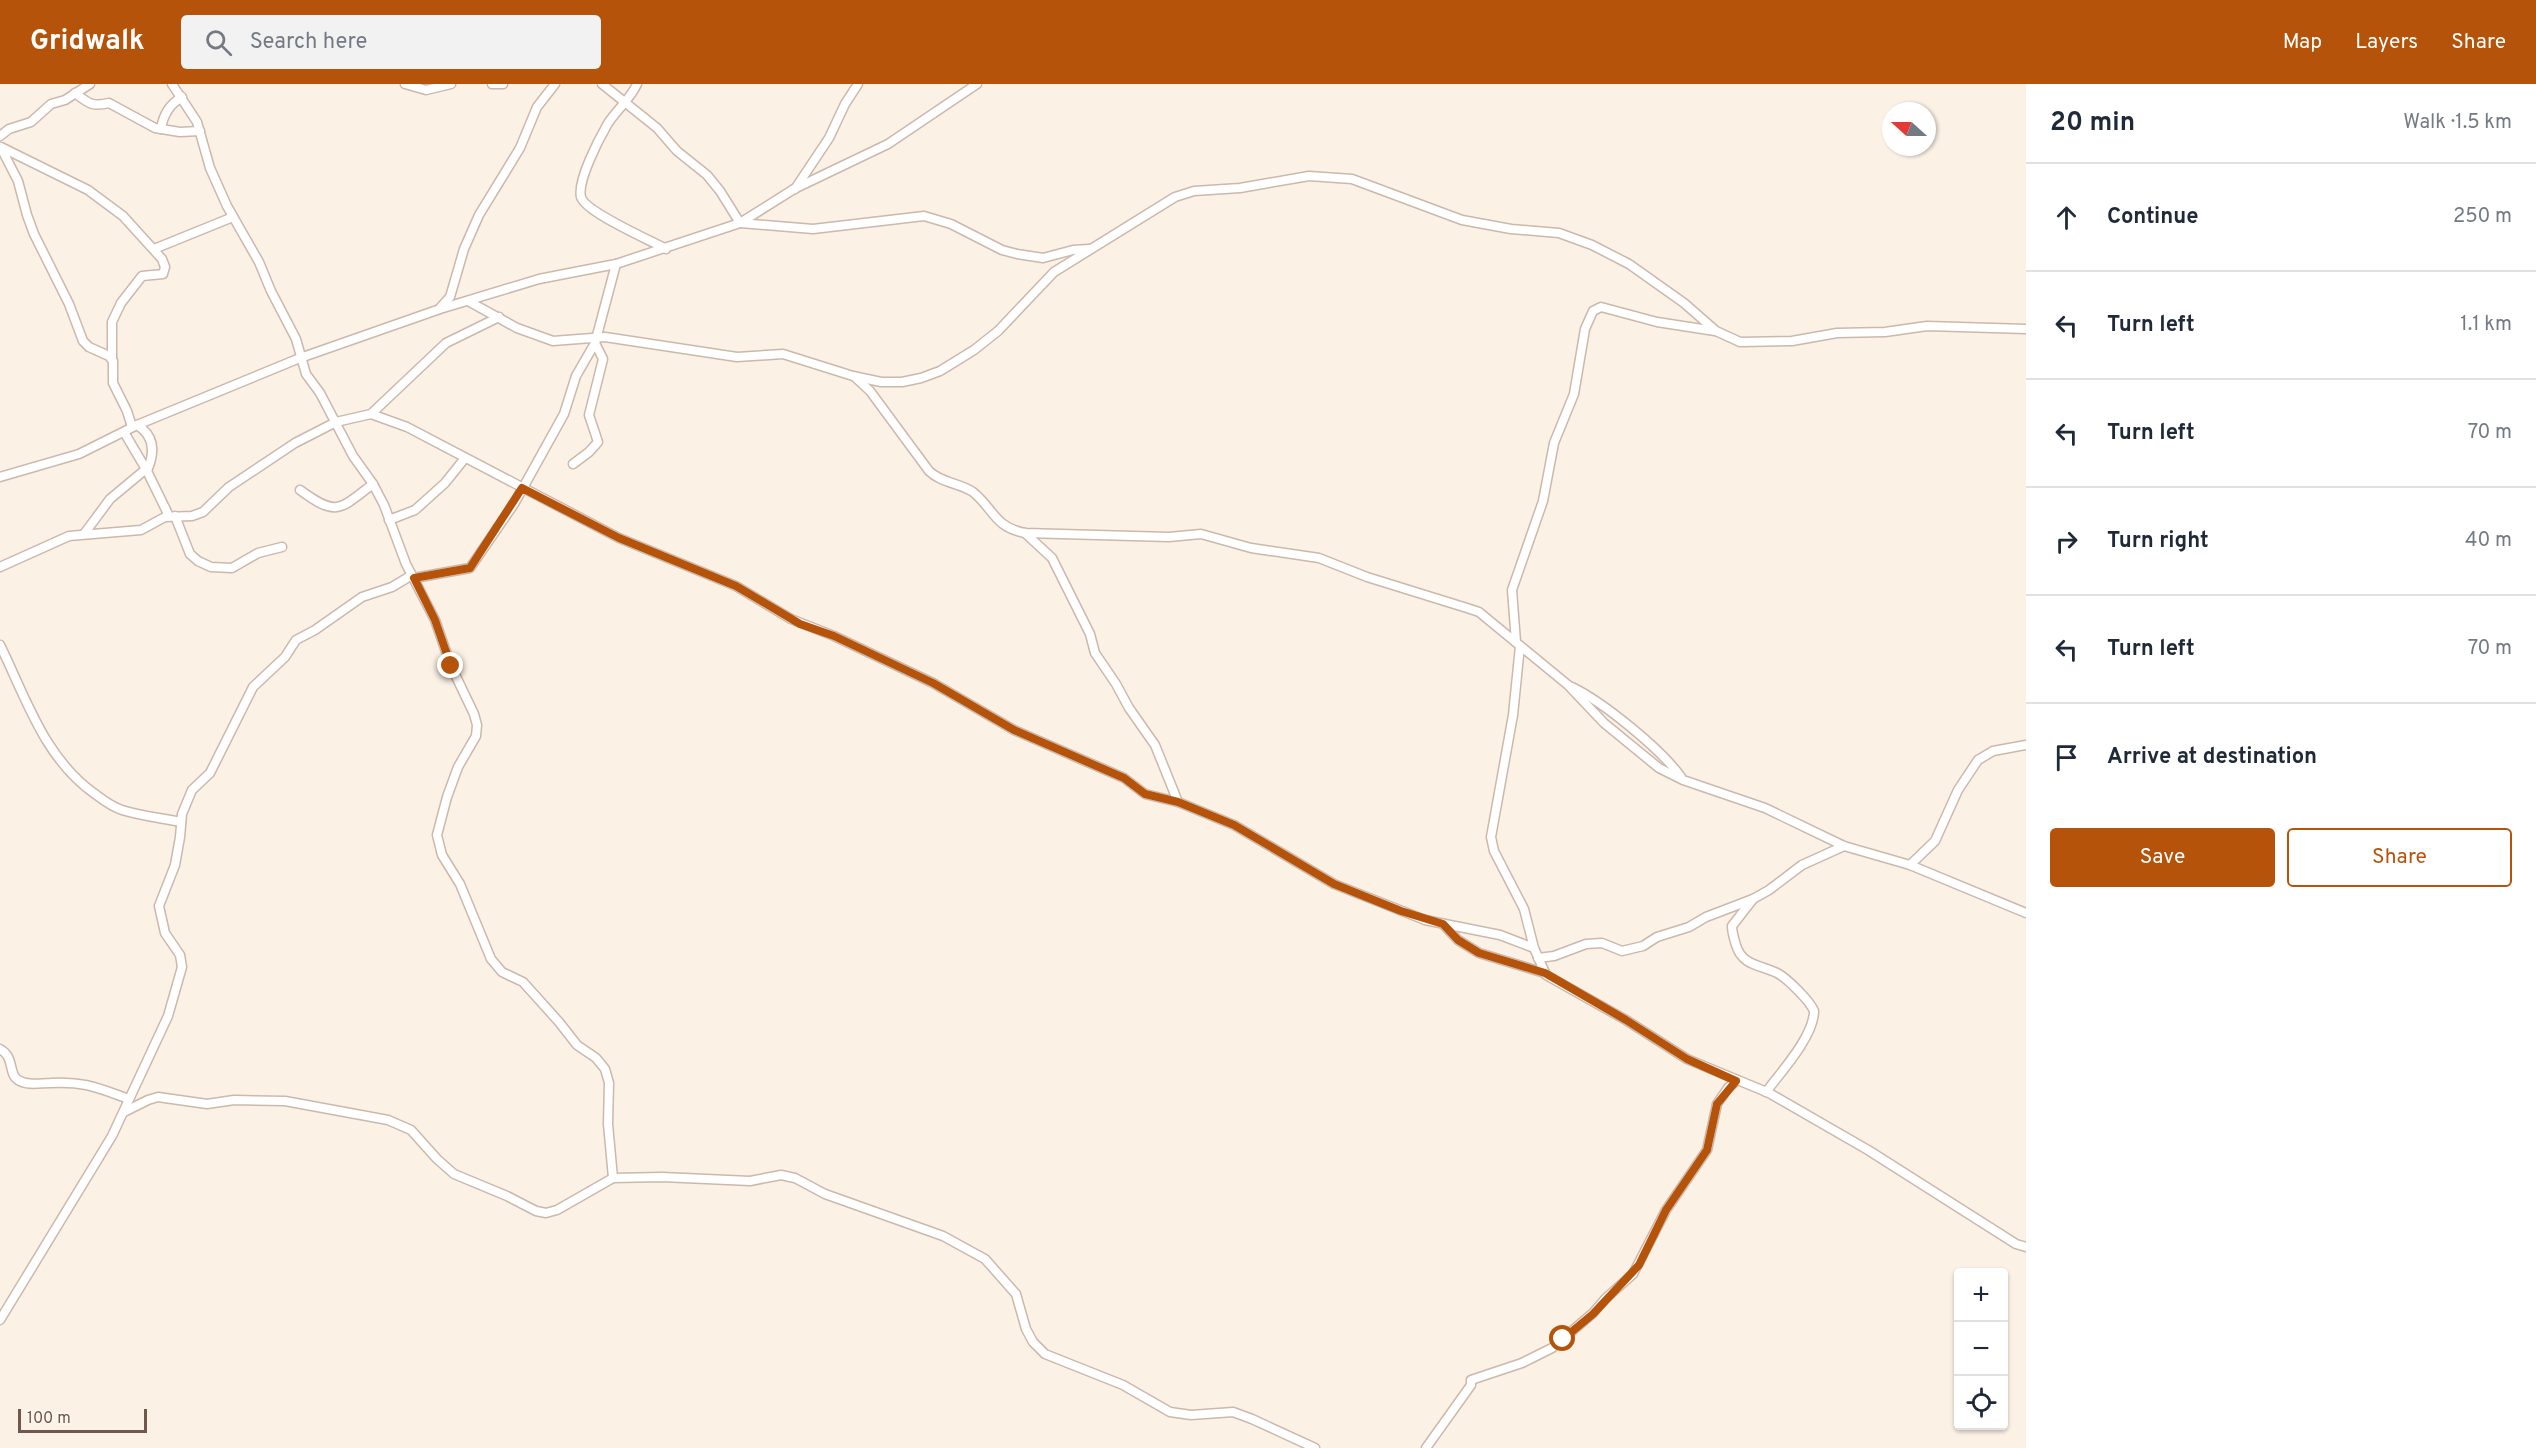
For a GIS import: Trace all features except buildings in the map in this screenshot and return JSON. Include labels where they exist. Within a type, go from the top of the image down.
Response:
[{"type":"street","points":[[0,135],[13,127],[31,122],[51,104],[65,100],[90,84]]},
{"type":"street","points":[[172,84],[182,97],[200,131],[210,168],[298,343],[306,374],[320,393],[359,465],[373,484],[435,620],[451,666],[477,724],[472,746],[458,767],[447,797],[437,836],[438,845],[460,884],[496,968],[523,982],[577,1045],[596,1058],[605,1069],[609,1083],[608,1124],[613,1178]]},
{"type":"street","points":[[405,84],[426,90],[451,84]]},
{"type":"street","points":[[492,84],[503,84]]},
{"type":"street","points":[[440,309],[450,297],[464,249],[479,215],[515,157],[537,107],[555,84]]},
{"type":"street","points":[[602,84],[626,102],[707,175],[740,223]]},
{"type":"street","points":[[637,84],[626,102],[608,123],[599,141],[582,183],[582,200],[597,213],[666,249]]},
{"type":"street","points":[[794,189],[829,138],[845,104],[858,84]]},
{"type":"street","points":[[0,477],[79,454],[131,428],[300,357],[440,309],[539,279],[616,264],[740,223],[794,189],[888,144],[977,84]]},
{"type":"street","points":[[75,93],[93,105],[100,106],[109,103],[161,129],[200,131]]},
{"type":"street","points":[[161,129],[166,113],[175,101],[182,97]]},
{"type":"street","points":[[1,146],[88,190],[123,216],[162,259],[164,271],[159,276],[142,276],[121,303],[111,326],[113,383],[127,411],[146,470],[192,556],[211,567],[232,568],[258,553],[282,547]]},
{"type":"street","points":[[1,146],[18,181],[34,234],[69,304],[83,341],[112,360]]},
{"type":"street","points":[[468,302],[517,328],[553,341],[633,340],[737,357],[783,354],[853,376],[881,382],[902,382],[940,371],[974,350],[998,331],[1054,272],[1154,209],[1184,194],[1240,188],[1309,176],[1330,176],[1352,179],[1462,220],[1511,229],[1559,234],[1592,245],[1638,271],[1684,303],[1716,331]]},
{"type":"street","points":[[740,223],[813,229],[924,216],[951,224],[1002,250],[1017,254],[1043,258],[1073,250],[1090,249]]},
{"type":"street","points":[[154,249],[233,217]]},
{"type":"street","points":[[0,1320],[112,1136],[168,1016],[182,967],[180,955],[165,933],[159,906],[175,865],[182,814],[192,790],[212,769],[253,687],[285,657],[296,640],[315,630],[362,597],[392,587],[413,576],[470,568],[522,488],[564,414],[576,376],[596,341],[616,264]]},
{"type":"street","points":[[1545,973],[1534,948],[1524,909],[1494,851],[1491,837],[1513,715],[1518,644],[1512,590],[1543,501],[1554,443],[1574,394],[1585,329],[1592,312],[1601,307],[1657,322],[1716,331],[1740,342],[1763,343],[1792,341],[1837,333],[1886,332],[1927,326],[2026,329]]},
{"type":"street","points":[[0,567],[60,539],[84,534],[141,530],[172,516],[192,516],[203,512],[229,487],[261,464],[336,422],[371,414],[446,343],[499,317]]},
{"type":"street","points":[[573,464],[590,452],[598,442],[589,415],[603,359],[596,341]]},
{"type":"street","points":[[853,376],[870,392],[933,475],[972,492],[998,522],[1013,530],[1025,533],[1169,537],[1194,533],[1251,548],[1308,555],[1479,612],[1568,685],[1604,723],[1652,763],[1683,780],[1765,808],[1844,846],[1910,865],[2026,913]]},
{"type":"street","points":[[371,414],[407,428],[619,538],[736,586],[800,624],[834,636],[933,683],[1014,730],[1124,778],[1145,794],[1178,802],[1256,836],[1334,884],[1401,911],[1443,924],[1500,935],[1534,948]]},
{"type":"street","points":[[84,534],[110,499],[146,470],[151,455],[151,439],[145,429],[131,428]]},
{"type":"street","points":[[389,520],[415,510],[445,483],[465,458]]},
{"type":"street","points":[[300,490],[318,503],[336,509],[373,484]]},
{"type":"street","points":[[1025,533],[1052,558],[1090,634],[1095,652],[1155,745],[1178,802]]},
{"type":"street","points":[[0,645],[26,706],[56,755],[71,774],[111,806],[181,822]]},
{"type":"street","points":[[1910,865],[1935,841],[1958,790],[1978,760],[1994,751],[2026,745]]},
{"type":"street","points":[[1538,958],[1554,956],[1580,946],[1599,943],[1622,951],[1630,950],[1753,899],[1802,865],[1844,846]]},
{"type":"street","points":[[1753,899],[1732,926],[1737,951],[1755,965],[1781,975],[1814,1011],[1810,1027],[1800,1045],[1766,1092]]},
{"type":"street","points":[[1443,924],[1458,940],[1479,953],[1545,973],[1687,1059],[1766,1092],[1868,1150],[2016,1244],[2026,1247]]},
{"type":"street","points":[[0,1049],[8,1054],[14,1076],[18,1080],[31,1084],[75,1081],[129,1099]]},
{"type":"street","points":[[1426,1448],[1471,1385],[1471,1380],[1522,1363],[1552,1348],[1593,1314],[1605,1299],[1633,1274],[1666,1210],[1707,1150],[1717,1104],[1736,1081]]},
{"type":"street","points":[[124,1112],[158,1097],[207,1104],[234,1100],[285,1101],[388,1119],[411,1130],[454,1174],[536,1211],[546,1213],[557,1210],[613,1178],[662,1176],[750,1181],[781,1175],[803,1180],[825,1194],[943,1236],[985,1258],[1016,1294],[1026,1329],[1033,1342],[1045,1354],[1123,1385],[1170,1412],[1191,1415],[1233,1412],[1315,1448]]},
{"type":"route","points":[[451,666],[435,620],[414,578],[470,568],[514,504],[522,488],[619,538],[736,586],[784,616],[834,636],[933,683],[1014,730],[1126,779],[1145,794],[1178,802],[1234,825],[1334,884],[1425,920],[1443,924],[1465,946],[1479,953],[1545,973],[1687,1059],[1736,1081],[1717,1104],[1707,1150],[1666,1210],[1633,1274],[1605,1299],[1593,1314],[1563,1339]]}]
